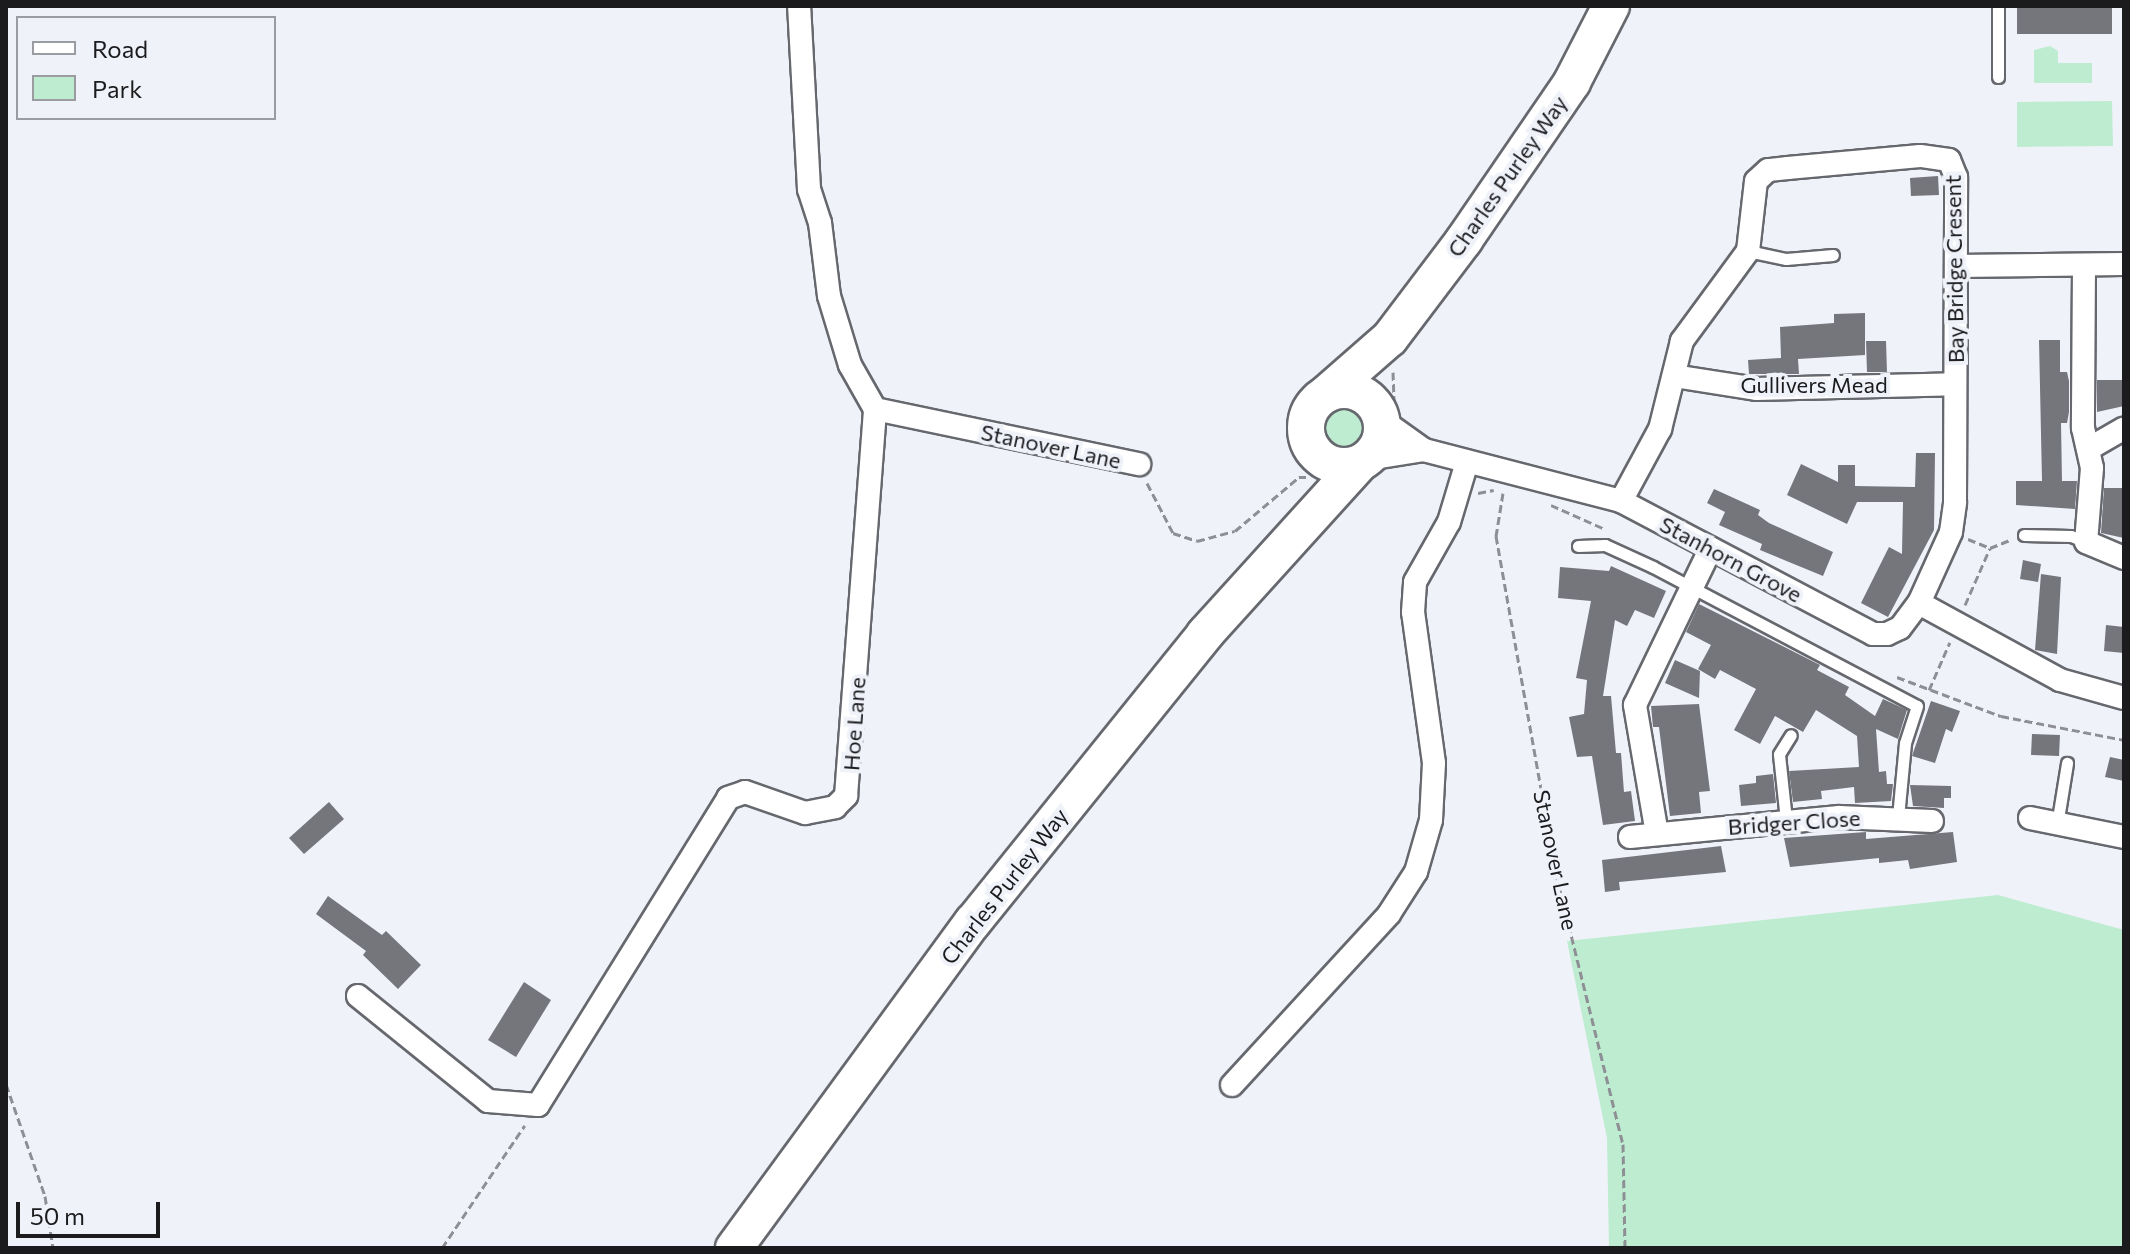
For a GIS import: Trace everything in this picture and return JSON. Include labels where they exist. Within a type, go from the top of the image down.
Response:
[{"type":"main road","name":"Charles Purley Way","points":[[1326,394],[1390,338],[1572,82],[1611,6]]},
{"type":"main road","name":"Charles Purley Way","points":[[1377,411],[1390,338]]},
{"type":"main road","points":[[1351,390],[1377,411],[1381,441],[1363,462],[1332,465],[1308,463],[1309,412],[1326,394],[1351,390]]},
{"type":"main road","name":"Charles Purley Way","points":[[734,1248],[973,922],[1205,634],[1363,462]]},
{"type":"main road","name":"Charles Purley Way","points":[[1291,538],[1308,463]]},
{"type":"street","points":[[799,6],[809,189],[823,237],[829,296],[850,365],[875,409]]},
{"type":"street","name":"Bay Bridge Cresent","points":[[1621,501],[1660,429],[1682,341],[1748,251],[1756,181],[1768,170],[1940,156],[1949,160],[1956,177],[1955,502]]},
{"type":"street","points":[[1957,266],[2084,268],[2124,264]]},
{"type":"street","points":[[2084,268],[2083,428],[2090,448],[2086,542],[2124,558]]},
{"type":"street","name":"Gullivers Mead","points":[[1674,376],[1756,389],[1955,384]]},
{"type":"street","name":"Stanover Lane","points":[[875,409],[1139,464]]},
{"type":"street","name":"Hoe Lane","points":[[538,1105],[728,798],[745,792],[805,813],[835,807],[846,796],[875,409]]},
{"type":"street","name":"Stanhorn Grove","points":[[1377,411],[1424,450],[1621,501],[1873,634],[1900,628],[1919,603],[1951,532],[1955,502]]},
{"type":"street","points":[[2090,448],[2124,428]]},
{"type":"street","name":"Stanhorn Grove","points":[[1363,462],[1424,450]]},
{"type":"street","points":[[1232,1085],[1389,914],[1416,872],[1431,820],[1434,763],[1413,612],[1415,582],[1449,522],[1467,462]]},
{"type":"street","points":[[1657,834],[1635,705],[1711,548]]},
{"type":"street","points":[[1919,603],[2060,680],[2124,698]]},
{"type":"street","name":"Bridger Close","points":[[1630,837],[1786,820],[1898,817],[1932,821]]},
{"type":"street","points":[[2030,818],[2124,837]]},
{"type":"street","points":[[358,996],[488,1101],[538,1105]]},
{"type":"lane","points":[[1998,6],[1998,77]]},
{"type":"lane","points":[[1748,251],[1786,259],[1833,255]]},
{"type":"lane","points":[[2024,535],[2071,536],[2086,542]]},
{"type":"lane","points":[[1578,546],[1605,545],[1692,585],[1917,706],[1905,743],[1898,817]]},
{"type":"lane","points":[[1786,820],[1779,754],[1791,735]]},
{"type":"lane","points":[[2057,825],[2067,763]]},
{"type":"path","name":"Stanover Lane","points":[[1139,464],[1173,533],[1197,541],[1235,531],[1299,477],[1308,463]]},
{"type":"path","name":"Stanover Lane","points":[[1509,470],[1496,536],[1557,878],[1623,1144],[1625,1248]]},
{"type":"path","points":[[6,1084],[45,1196],[53,1248]]},
{"type":"path","points":[[442,1248],[538,1105]]},
{"type":"green space","points":[[2050,46],[2058,51],[2058,63],[2092,63],[2092,83],[2034,83],[2034,50]]},
{"type":"green space","points":[[2112,101],[2113,146],[2017,147],[2017,102]]},
{"type":"green space","points":[[1345,405],[1362,412],[1369,429],[1362,446],[1345,453],[1328,446],[1321,429],[1328,412]]},
{"type":"green space","points":[[1998,895],[2124,930],[2124,1248],[1609,1248],[1607,1138],[1567,941]]},
{"type":"building","points":[[2017,6],[2112,6],[2112,34],[2017,34]]},
{"type":"building","points":[[1938,176],[1939,195],[1911,196],[1910,178]]},
{"type":"building","points":[[1865,313],[1865,355],[1798,359],[1799,374],[1749,374],[1748,360],[1781,358],[1780,327],[1834,323],[1834,314]]},
{"type":"building","points":[[2039,340],[2060,340],[2060,372],[2067,372],[2069,381],[2067,423],[2061,423],[2062,481],[2077,481],[2075,509],[2016,505],[2016,481],[2042,481]]},
{"type":"building","points":[[1866,341],[1886,341],[1887,372],[1867,372]]},
{"type":"building","points":[[2097,380],[2124,380],[2124,406],[2097,412]]},
{"type":"building","points":[[1916,453],[1935,453],[1934,530],[1888,617],[1861,603],[1889,547],[1902,554],[1903,502],[1857,502],[1847,524],[1787,495],[1801,464],[1838,482],[1838,465],[1855,465],[1855,486],[1915,487]]},
{"type":"building","points":[[2104,488],[2124,488],[2124,538],[2101,533]]},
{"type":"building","points":[[1714,489],[1760,510],[1758,515],[1769,523],[1833,552],[1823,576],[1760,550],[1762,544],[1719,525],[1725,512],[1707,503]]},
{"type":"building","points":[[2023,560],[2041,564],[2038,582],[2020,579]]},
{"type":"building","points":[[1611,566],[1666,591],[1654,618],[1635,610],[1627,626],[1615,620],[1603,696],[1611,696],[1616,753],[1621,753],[1624,792],[1631,791],[1635,821],[1603,825],[1592,756],[1577,757],[1569,717],[1584,714],[1587,680],[1576,678],[1591,601],[1558,598],[1560,567],[1609,571]]},
{"type":"building","points":[[2041,574],[2061,577],[2057,654],[2035,650]]},
{"type":"building","points":[[1699,604],[1820,665],[1817,670],[1849,687],[1845,695],[1875,716],[1883,699],[1907,710],[1898,739],[1876,729],[1879,772],[1886,771],[1887,784],[1893,784],[1891,801],[1855,803],[1854,787],[1821,791],[1822,799],[1793,802],[1789,771],[1859,767],[1857,736],[1816,710],[1803,732],[1775,716],[1760,744],[1734,730],[1756,689],[1720,670],[1715,679],[1698,669],[1711,645],[1686,632]]},
{"type":"building","points":[[2106,625],[2124,627],[2124,653],[2104,651]]},
{"type":"building","points":[[1675,660],[1700,671],[1699,698],[1665,683]]},
{"type":"building","points":[[1931,701],[1960,711],[1952,732],[1946,729],[1935,763],[1912,756]]},
{"type":"building","points":[[1699,704],[1710,791],[1699,792],[1701,813],[1670,816],[1659,727],[1653,727],[1651,706]]},
{"type":"building","points":[[2032,734],[2060,735],[2059,756],[2031,755]]},
{"type":"building","points":[[2110,757],[2124,760],[2124,781],[2105,777]]},
{"type":"building","points":[[1773,774],[1776,803],[1741,806],[1739,785],[1756,783],[1756,776]]},
{"type":"building","points":[[1910,785],[1951,786],[1951,798],[1944,798],[1944,808],[1913,806]]},
{"type":"building","points":[[329,802],[344,819],[304,854],[289,838]]},
{"type":"building","points":[[1866,832],[1866,839],[1953,832],[1957,862],[1910,869],[1908,860],[1879,863],[1879,858],[1790,867],[1784,838]]},
{"type":"building","points":[[1721,846],[1726,872],[1619,882],[1620,890],[1605,892],[1602,860]]},
{"type":"building","points":[[328,896],[382,935],[386,931],[421,965],[398,989],[363,955],[366,951],[316,914]]},
{"type":"building","points":[[524,982],[551,1000],[516,1057],[488,1040]]}]
